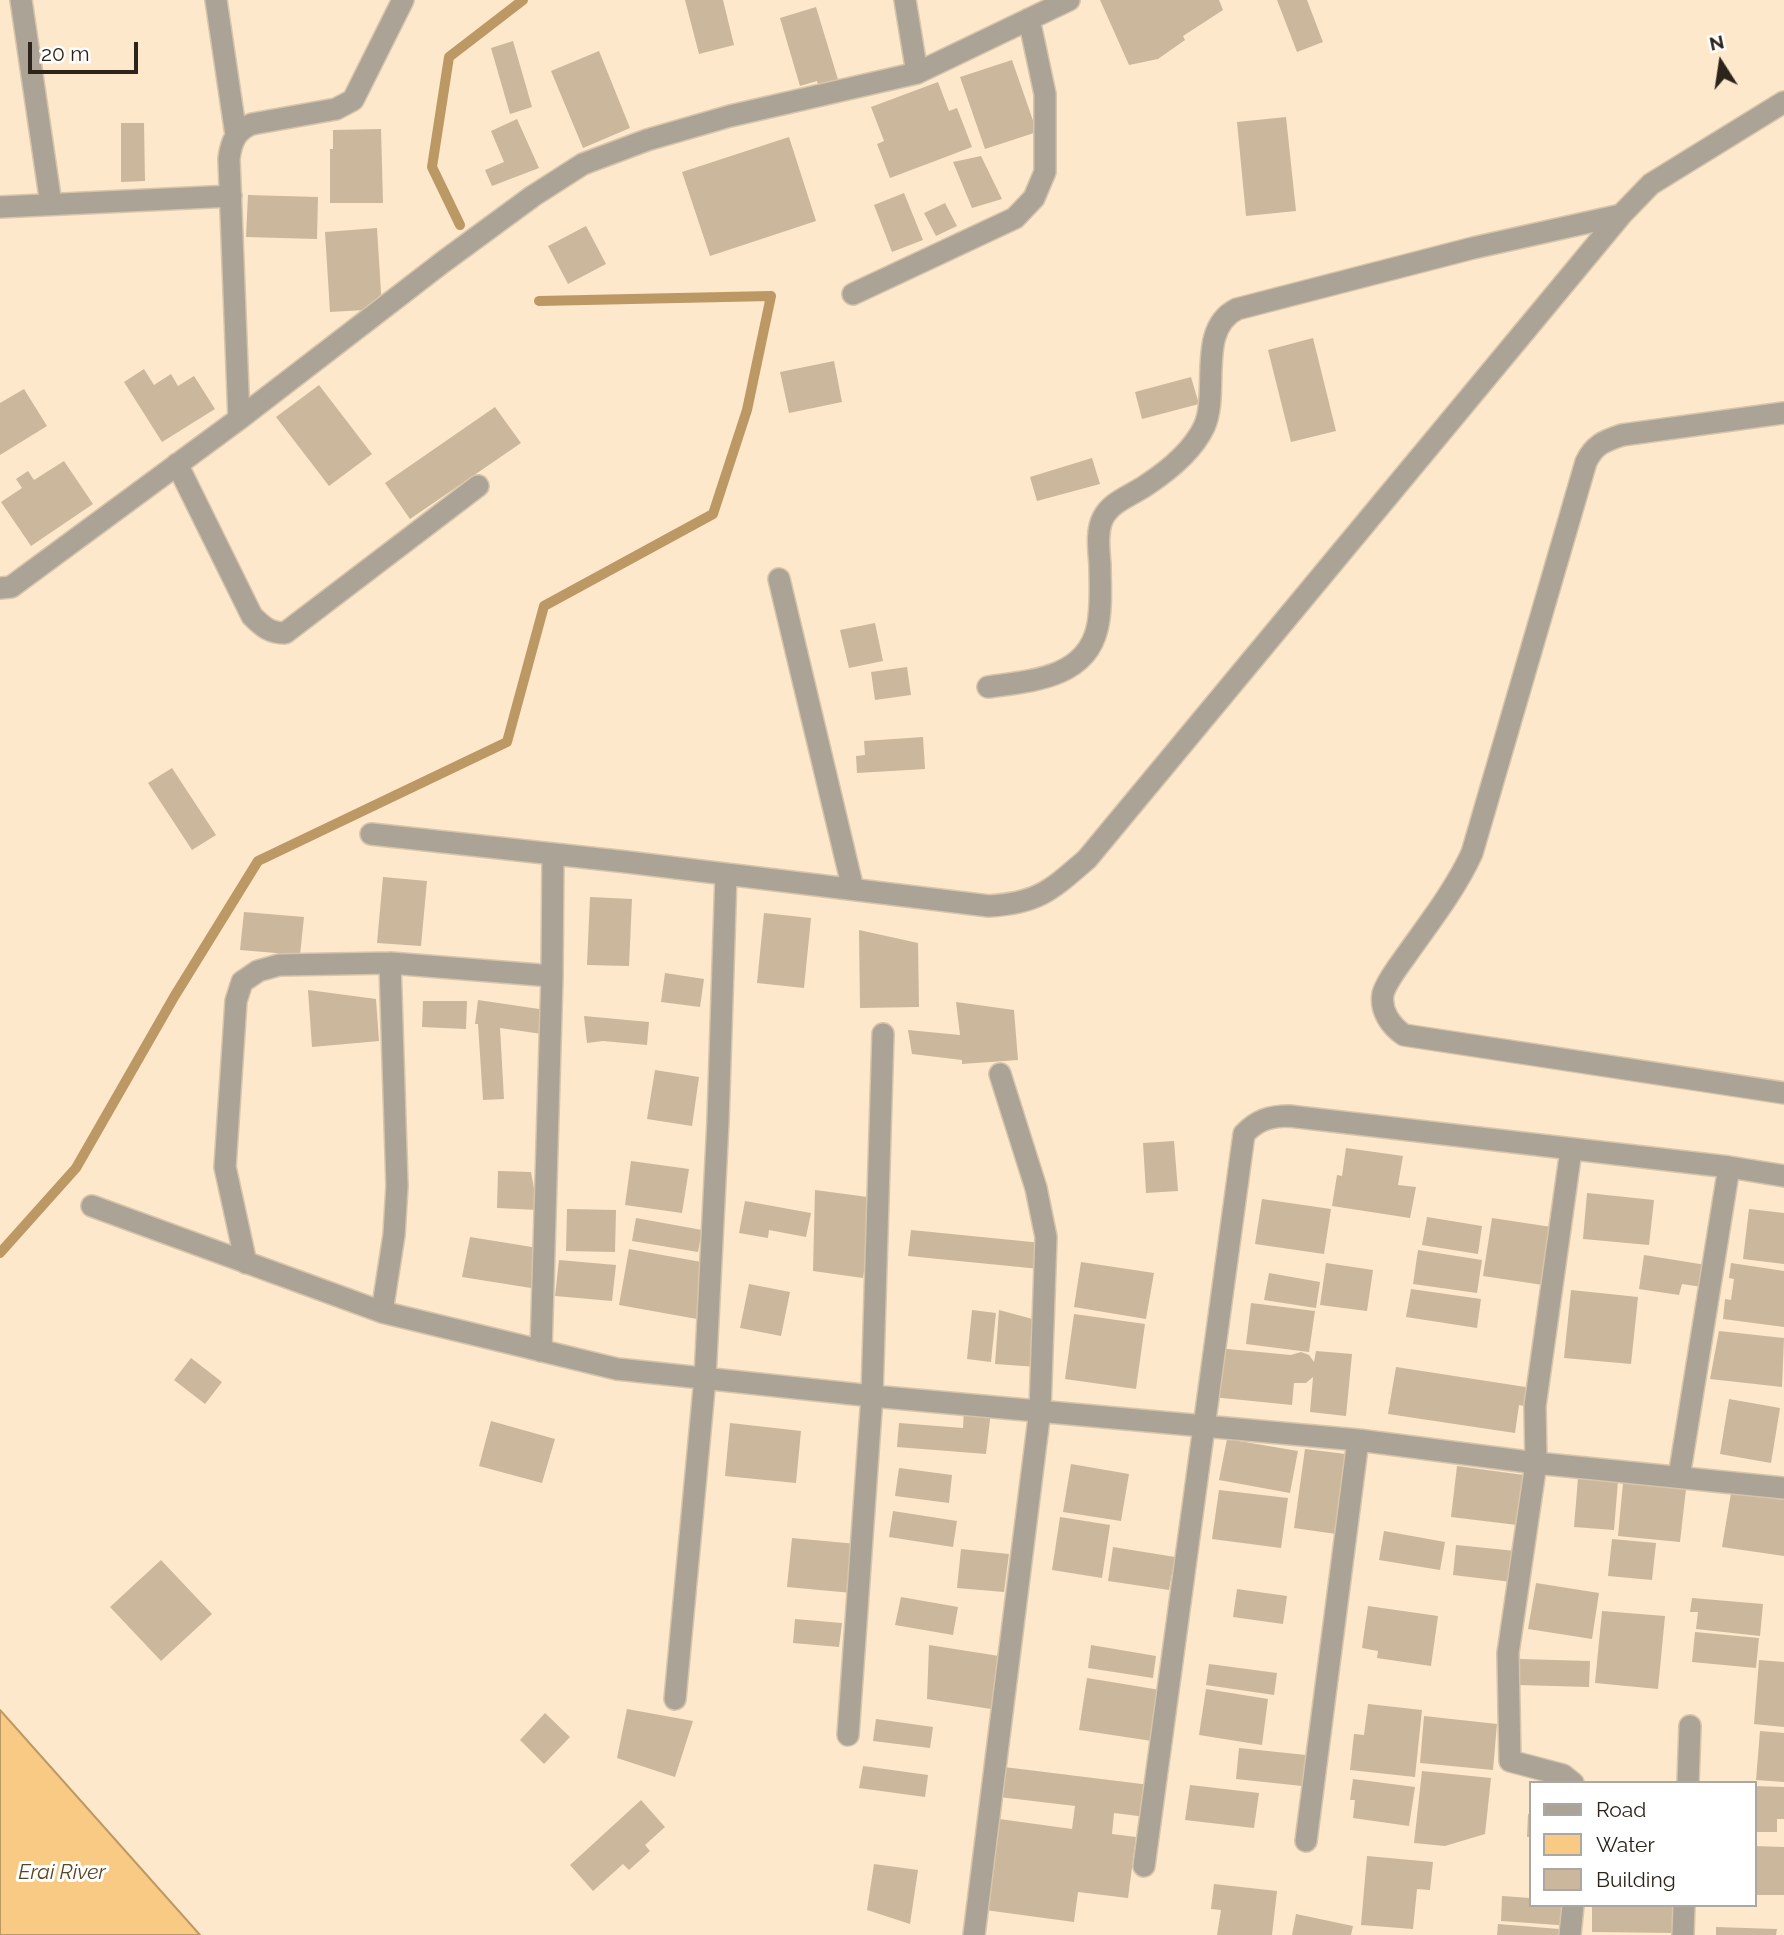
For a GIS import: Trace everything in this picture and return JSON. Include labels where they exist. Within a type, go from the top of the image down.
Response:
[{"type":"street","points":[[21,0],[51,204]]},
{"type":"street","points":[[216,0],[236,135]]},
{"type":"street","points":[[239,419],[229,159],[231,146],[236,135],[252,124],[337,109],[353,100],[403,0]]},
{"type":"street","points":[[905,0],[917,73]]},
{"type":"street","points":[[0,588],[11,587],[239,419],[443,262],[533,196],[583,164],[647,140],[730,116],[917,73],[1069,0]]},
{"type":"street","points":[[853,294],[1015,218],[1034,198],[1045,172],[1045,94],[1030,19]]},
{"type":"street","points":[[370,834],[989,906],[1029,901],[1051,890],[1087,859],[1620,215],[1651,184],[1784,102]]},
{"type":"street","points":[[0,207],[231,196]]},
{"type":"street","points":[[988,687],[1048,677],[1067,670],[1090,648],[1097,631],[1100,610],[1101,521],[1107,511],[1146,486],[1185,454],[1198,439],[1212,401],[1210,371],[1214,344],[1220,323],[1227,314],[1237,309],[1473,248],[1620,215]]},
{"type":"street","points":[[1784,413],[1622,435],[1602,442],[1592,449],[1582,475],[1472,853],[1459,880],[1393,975],[1383,994],[1385,1012],[1393,1027],[1404,1035],[1784,1093]]},
{"type":"street","points":[[177,464],[252,616],[264,628],[274,633],[285,632],[478,485]]},
{"type":"street","points":[[779,579],[853,889]]},
{"type":"street","points":[[541,1351],[553,854]]},
{"type":"street","points":[[675,1699],[705,1378],[718,1121],[726,874]]},
{"type":"street","points":[[246,1263],[225,1167],[236,1001],[242,982],[258,971],[279,965],[390,963],[552,976]]},
{"type":"street","points":[[382,1312],[394,1235],[397,1186],[390,963]]},
{"type":"street","points":[[848,1735],[872,1396],[883,1034]]},
{"type":"street","points":[[974,1935],[1040,1410],[1046,1237],[1036,1188],[1000,1074]]},
{"type":"street","points":[[1144,1866],[1244,1134],[1253,1124],[1267,1118],[1289,1116],[1729,1167],[1784,1176]]},
{"type":"street","points":[[1570,1781],[1563,1775],[1510,1761],[1508,1653],[1536,1463],[1535,1406],[1571,1150]]},
{"type":"street","points":[[1679,1477],[1729,1167]]},
{"type":"street","points":[[93,1206],[382,1312],[617,1369],[872,1396],[1358,1440],[1536,1463],[1784,1488]]},
{"type":"street","points":[[1306,1842],[1358,1440]]},
{"type":"street","points":[[1688,1781],[1690,1726]]},
{"type":"street","points":[[1570,1935],[1573,1907]]},
{"type":"street","points":[[1683,1935],[1684,1907]]},
{"type":"water","name":"Erai River","points":[[0,1710],[200,1935],[0,1935]]},
{"type":"building","points":[[685,0],[723,0],[734,45],[699,54]]},
{"type":"building","points":[[1100,0],[1219,0],[1223,10],[1183,36],[1185,40],[1158,59],[1129,65]]},
{"type":"building","points":[[1277,0],[1307,0],[1323,42],[1297,52]]},
{"type":"building","points":[[816,7],[840,86],[820,91],[817,81],[800,86],[780,18]]},
{"type":"building","points":[[513,41],[532,107],[510,114],[491,48]]},
{"type":"building","points":[[599,51],[630,128],[583,148],[551,71]]},
{"type":"building","points":[[1012,60],[1037,132],[985,149],[960,77]]},
{"type":"building","points":[[938,82],[949,111],[957,108],[972,147],[890,178],[877,144],[884,141],[871,107]]},
{"type":"building","points":[[1286,117],[1296,211],[1246,216],[1237,122]]},
{"type":"building","points":[[517,119],[539,168],[492,186],[485,170],[504,162],[491,131]]},
{"type":"building","points":[[121,123],[144,123],[145,181],[121,182]]},
{"type":"building","points":[[381,129],[383,203],[330,203],[330,149],[333,149],[333,130]]},
{"type":"building","points":[[789,137],[816,221],[710,256],[682,172]]},
{"type":"building","points":[[981,156],[1002,199],[972,208],[953,162]]},
{"type":"building","points":[[904,193],[923,240],[892,252],[874,205]]},
{"type":"building","points":[[248,195],[318,197],[317,239],[246,237]]},
{"type":"building","points":[[945,203],[957,226],[936,236],[924,213]]},
{"type":"building","points":[[586,226],[606,264],[568,284],[548,246]]},
{"type":"building","points":[[377,228],[382,309],[330,312],[325,232]]},
{"type":"building","points":[[1313,338],[1336,431],[1291,442],[1268,350]]},
{"type":"building","points":[[834,361],[842,402],[789,413],[780,372]]},
{"type":"building","points":[[144,369],[154,385],[171,374],[178,386],[194,376],[215,409],[162,442],[124,382]]},
{"type":"building","points":[[1191,377],[1199,404],[1142,419],[1135,392]]},
{"type":"building","points":[[319,385],[372,454],[329,486],[276,417]]},
{"type":"building","points":[[24,389],[47,426],[0,455],[0,403]]},
{"type":"building","points":[[495,407],[521,443],[410,519],[385,483]]},
{"type":"building","points":[[1092,458],[1100,484],[1037,501],[1030,477]]},
{"type":"building","points":[[64,461],[93,504],[31,546],[1,502],[22,488],[16,479],[28,471],[34,480]]},
{"type":"building","points":[[875,623],[883,661],[849,668],[840,630]]},
{"type":"building","points":[[907,667],[911,695],[875,700],[871,672]]},
{"type":"building","points":[[923,737],[925,769],[857,773],[856,756],[865,755],[864,741]]},
{"type":"building","points":[[172,768],[216,835],[192,850],[148,783]]},
{"type":"building","points":[[383,877],[427,881],[421,946],[377,943]]},
{"type":"building","points":[[590,897],[632,899],[629,966],[587,965]]},
{"type":"building","points":[[244,912],[304,917],[300,955],[240,950]]},
{"type":"building","points":[[764,913],[811,918],[804,988],[757,983]]},
{"type":"building","points":[[859,930],[918,943],[919,1007],[860,1008]]},
{"type":"building","points":[[665,973],[704,979],[700,1007],[661,1002]]},
{"type":"building","points":[[308,990],[376,999],[379,1041],[312,1047]]},
{"type":"building","points":[[478,1000],[546,1010],[542,1034],[500,1028],[504,1099],[483,1100],[478,1024],[475,1024]]},
{"type":"building","points":[[423,1001],[467,1001],[466,1029],[422,1027]]},
{"type":"building","points":[[956,1002],[1014,1010],[1018,1060],[962,1064],[962,1060],[912,1054],[908,1030],[960,1035]]},
{"type":"building","points":[[584,1016],[649,1022],[647,1045],[603,1041],[587,1043]]},
{"type":"building","points":[[655,1070],[699,1077],[692,1126],[647,1119]]},
{"type":"building","points":[[1174,1141],[1178,1191],[1146,1193],[1143,1143]]},
{"type":"building","points":[[1346,1148],[1403,1156],[1398,1185],[1416,1187],[1410,1218],[1332,1206],[1337,1175],[1342,1176]]},
{"type":"building","points":[[631,1161],[689,1169],[682,1213],[625,1205]]},
{"type":"building","points":[[498,1171],[531,1172],[538,1210],[497,1208]]},
{"type":"building","points":[[815,1190],[875,1198],[863,1278],[813,1271]]},
{"type":"building","points":[[1587,1193],[1654,1200],[1649,1245],[1583,1239]]},
{"type":"building","points":[[1262,1199],[1331,1209],[1324,1254],[1255,1244]]},
{"type":"building","points":[[745,1201],[811,1213],[806,1237],[769,1230],[768,1238],[739,1233]]},
{"type":"building","points":[[567,1209],[616,1210],[615,1252],[566,1251]]},
{"type":"building","points":[[1749,1209],[1784,1213],[1784,1264],[1743,1259]]},
{"type":"building","points":[[1427,1217],[1482,1226],[1478,1254],[1422,1245]]},
{"type":"building","points":[[636,1218],[702,1230],[698,1252],[632,1241]]},
{"type":"building","points":[[1492,1218],[1558,1228],[1543,1285],[1483,1276]]},
{"type":"building","points":[[911,1230],[1042,1243],[1040,1269],[908,1256]]},
{"type":"building","points":[[470,1237],[538,1248],[531,1288],[462,1277]]},
{"type":"building","points":[[629,1249],[707,1263],[697,1319],[619,1305]]},
{"type":"building","points":[[1418,1250],[1482,1260],[1477,1293],[1413,1284]]},
{"type":"building","points":[[1644,1255],[1706,1265],[1702,1287],[1682,1284],[1679,1295],[1639,1289]]},
{"type":"building","points":[[559,1260],[616,1265],[612,1301],[555,1296]]},
{"type":"building","points":[[1081,1262],[1154,1273],[1146,1319],[1074,1307]]},
{"type":"building","points":[[1326,1263],[1373,1270],[1367,1311],[1320,1305]]},
{"type":"building","points":[[1731,1263],[1784,1271],[1784,1327],[1723,1319],[1725,1299],[1731,1300],[1734,1279],[1729,1278]]},
{"type":"building","points":[[1269,1273],[1320,1282],[1316,1308],[1264,1300]]},
{"type":"building","points":[[749,1284],[790,1292],[781,1336],[740,1328]]},
{"type":"building","points":[[1411,1289],[1481,1299],[1477,1328],[1406,1317]]},
{"type":"building","points":[[1571,1290],[1638,1297],[1631,1364],[1564,1358]]},
{"type":"building","points":[[1251,1303],[1315,1311],[1309,1352],[1246,1344]]},
{"type":"building","points":[[972,1310],[996,1313],[991,1362],[967,1359]]},
{"type":"building","points":[[999,1310],[1040,1321],[1037,1367],[995,1364]]},
{"type":"building","points":[[1074,1314],[1145,1324],[1136,1389],[1065,1379]]},
{"type":"building","points":[[1719,1331],[1784,1338],[1782,1387],[1710,1379]]},
{"type":"building","points":[[1217,1348],[1291,1355],[1301,1352],[1309,1355],[1314,1362],[1316,1351],[1352,1354],[1346,1416],[1310,1412],[1313,1377],[1306,1383],[1294,1383],[1292,1405],[1212,1397]]},
{"type":"building","points":[[191,1358],[222,1382],[205,1404],[174,1380]]},
{"type":"building","points":[[1396,1367],[1532,1388],[1530,1407],[1519,1405],[1515,1433],[1388,1414]]},
{"type":"building","points":[[1729,1399],[1780,1408],[1771,1463],[1720,1454]]},
{"type":"building","points":[[964,1409],[991,1411],[986,1454],[897,1447],[899,1423],[963,1428]]},
{"type":"building","points":[[491,1421],[555,1439],[542,1483],[479,1466]]},
{"type":"building","points":[[730,1423],[801,1431],[796,1483],[725,1476]]},
{"type":"building","points":[[1227,1439],[1298,1451],[1290,1493],[1219,1480]]},
{"type":"building","points":[[1305,1449],[1354,1455],[1343,1535],[1294,1528]]},
{"type":"building","points":[[1071,1464],[1129,1474],[1121,1521],[1063,1512]]},
{"type":"building","points":[[1457,1466],[1524,1475],[1517,1525],[1451,1517]]},
{"type":"building","points":[[899,1468],[952,1475],[949,1503],[895,1496]]},
{"type":"building","points":[[1578,1478],[1618,1481],[1614,1530],[1574,1527]]},
{"type":"building","points":[[1623,1483],[1686,1489],[1680,1542],[1618,1536]]},
{"type":"building","points":[[1219,1490],[1288,1498],[1281,1548],[1212,1539]]},
{"type":"building","points":[[1731,1493],[1784,1500],[1784,1556],[1722,1547]]},
{"type":"building","points":[[893,1511],[957,1521],[953,1547],[889,1537]]},
{"type":"building","points":[[1060,1517],[1110,1525],[1102,1578],[1052,1570]]},
{"type":"building","points":[[1384,1531],[1445,1542],[1440,1570],[1379,1560]]},
{"type":"building","points":[[792,1538],[857,1544],[852,1593],[787,1587]]},
{"type":"building","points":[[1612,1539],[1656,1543],[1652,1580],[1608,1576]]},
{"type":"building","points":[[1456,1545],[1516,1551],[1512,1582],[1453,1575]]},
{"type":"building","points":[[1113,1547],[1175,1557],[1169,1590],[1108,1581]]},
{"type":"building","points":[[961,1549],[1009,1554],[1004,1592],[957,1588]]},
{"type":"building","points":[[161,1560],[212,1614],[161,1661],[110,1607]]},
{"type":"building","points":[[1536,1583],[1599,1593],[1592,1639],[1528,1629]]},
{"type":"building","points":[[1237,1589],[1287,1596],[1283,1624],[1233,1617]]},
{"type":"building","points":[[901,1597],[958,1607],[953,1635],[895,1625]]},
{"type":"building","points":[[1692,1598],[1763,1604],[1760,1636],[1696,1629],[1698,1612],[1690,1612]]},
{"type":"building","points":[[1368,1606],[1438,1616],[1431,1666],[1377,1658],[1378,1651],[1362,1648]]},
{"type":"building","points":[[1602,1611],[1665,1616],[1658,1689],[1595,1683]]},
{"type":"building","points":[[795,1619],[842,1623],[839,1647],[793,1643]]},
{"type":"building","points":[[1695,1632],[1759,1638],[1756,1668],[1692,1662]]},
{"type":"building","points":[[929,1645],[999,1656],[991,1709],[927,1699]]},
{"type":"building","points":[[1091,1645],[1156,1656],[1153,1678],[1088,1668]]},
{"type":"building","points":[[1520,1659],[1590,1661],[1589,1687],[1519,1685]]},
{"type":"building","points":[[1759,1660],[1784,1662],[1784,1727],[1754,1724]]},
{"type":"building","points":[[1209,1664],[1277,1673],[1274,1695],[1206,1685]]},
{"type":"building","points":[[1087,1678],[1160,1690],[1152,1741],[1079,1730]]},
{"type":"building","points":[[1206,1689],[1268,1699],[1262,1745],[1199,1735]]},
{"type":"building","points":[[1368,1704],[1422,1710],[1415,1777],[1350,1770],[1354,1734],[1364,1735]]},
{"type":"building","points":[[627,1709],[693,1721],[675,1777],[617,1758]]},
{"type":"building","points":[[545,1713],[570,1737],[544,1764],[520,1740]]},
{"type":"building","points":[[1424,1716],[1497,1724],[1493,1770],[1420,1763]]},
{"type":"building","points":[[876,1719],[933,1727],[930,1748],[873,1741]]},
{"type":"building","points":[[1760,1731],[1784,1733],[1784,1782],[1756,1780]]},
{"type":"building","points":[[1239,1748],[1306,1755],[1302,1786],[1236,1779]]},
{"type":"building","points":[[863,1766],[928,1775],[925,1797],[859,1788]]},
{"type":"building","points":[[1004,1767],[1150,1785],[1146,1817],[1114,1813],[1112,1834],[1136,1837],[1128,1898],[1078,1892],[1074,1922],[985,1910],[992,1818],[1072,1829],[1075,1806],[999,1797]]},
{"type":"building","points":[[1422,1771],[1491,1778],[1485,1834],[1445,1846],[1414,1843]]},
{"type":"building","points":[[1353,1779],[1415,1787],[1409,1826],[1353,1818],[1355,1800],[1350,1800]]},
{"type":"building","points":[[1190,1785],[1259,1793],[1254,1828],[1185,1820]]},
{"type":"building","points":[[1756,1786],[1784,1787],[1784,1819],[1777,1819],[1777,1832],[1756,1832]]},
{"type":"building","points":[[641,1800],[665,1827],[645,1845],[650,1851],[629,1870],[623,1864],[593,1891],[570,1865]]},
{"type":"building","points":[[1756,1846],[1784,1847],[1784,1895],[1756,1895]]},
{"type":"building","points":[[1367,1856],[1433,1862],[1430,1890],[1417,1889],[1413,1929],[1361,1925]]},
{"type":"building","points":[[874,1864],[918,1870],[910,1924],[867,1910]]},
{"type":"building","points":[[1214,1884],[1277,1891],[1272,1935],[1217,1935],[1221,1910],[1211,1909]]},
{"type":"building","points":[[1502,1896],[1528,1898],[1528,1907],[1573,1907],[1572,1926],[1501,1921]]},
{"type":"building","points":[[1592,1907],[1677,1907],[1677,1933],[1592,1932]]},
{"type":"building","points":[[1296,1914],[1353,1926],[1351,1935],[1292,1935]]},
{"type":"building","points":[[1498,1924],[1571,1930],[1570,1935],[1497,1935]]},
{"type":"building","points":[[1716,1927],[1777,1929],[1776,1935],[1716,1935]]},
{"type":"waterway","points":[[460,225],[432,167],[449,57],[523,0]]},
{"type":"waterway","points":[[0,1253],[76,1168],[174,997],[258,861],[507,742],[544,606],[713,514],[747,410],[771,296],[539,301]]}]
